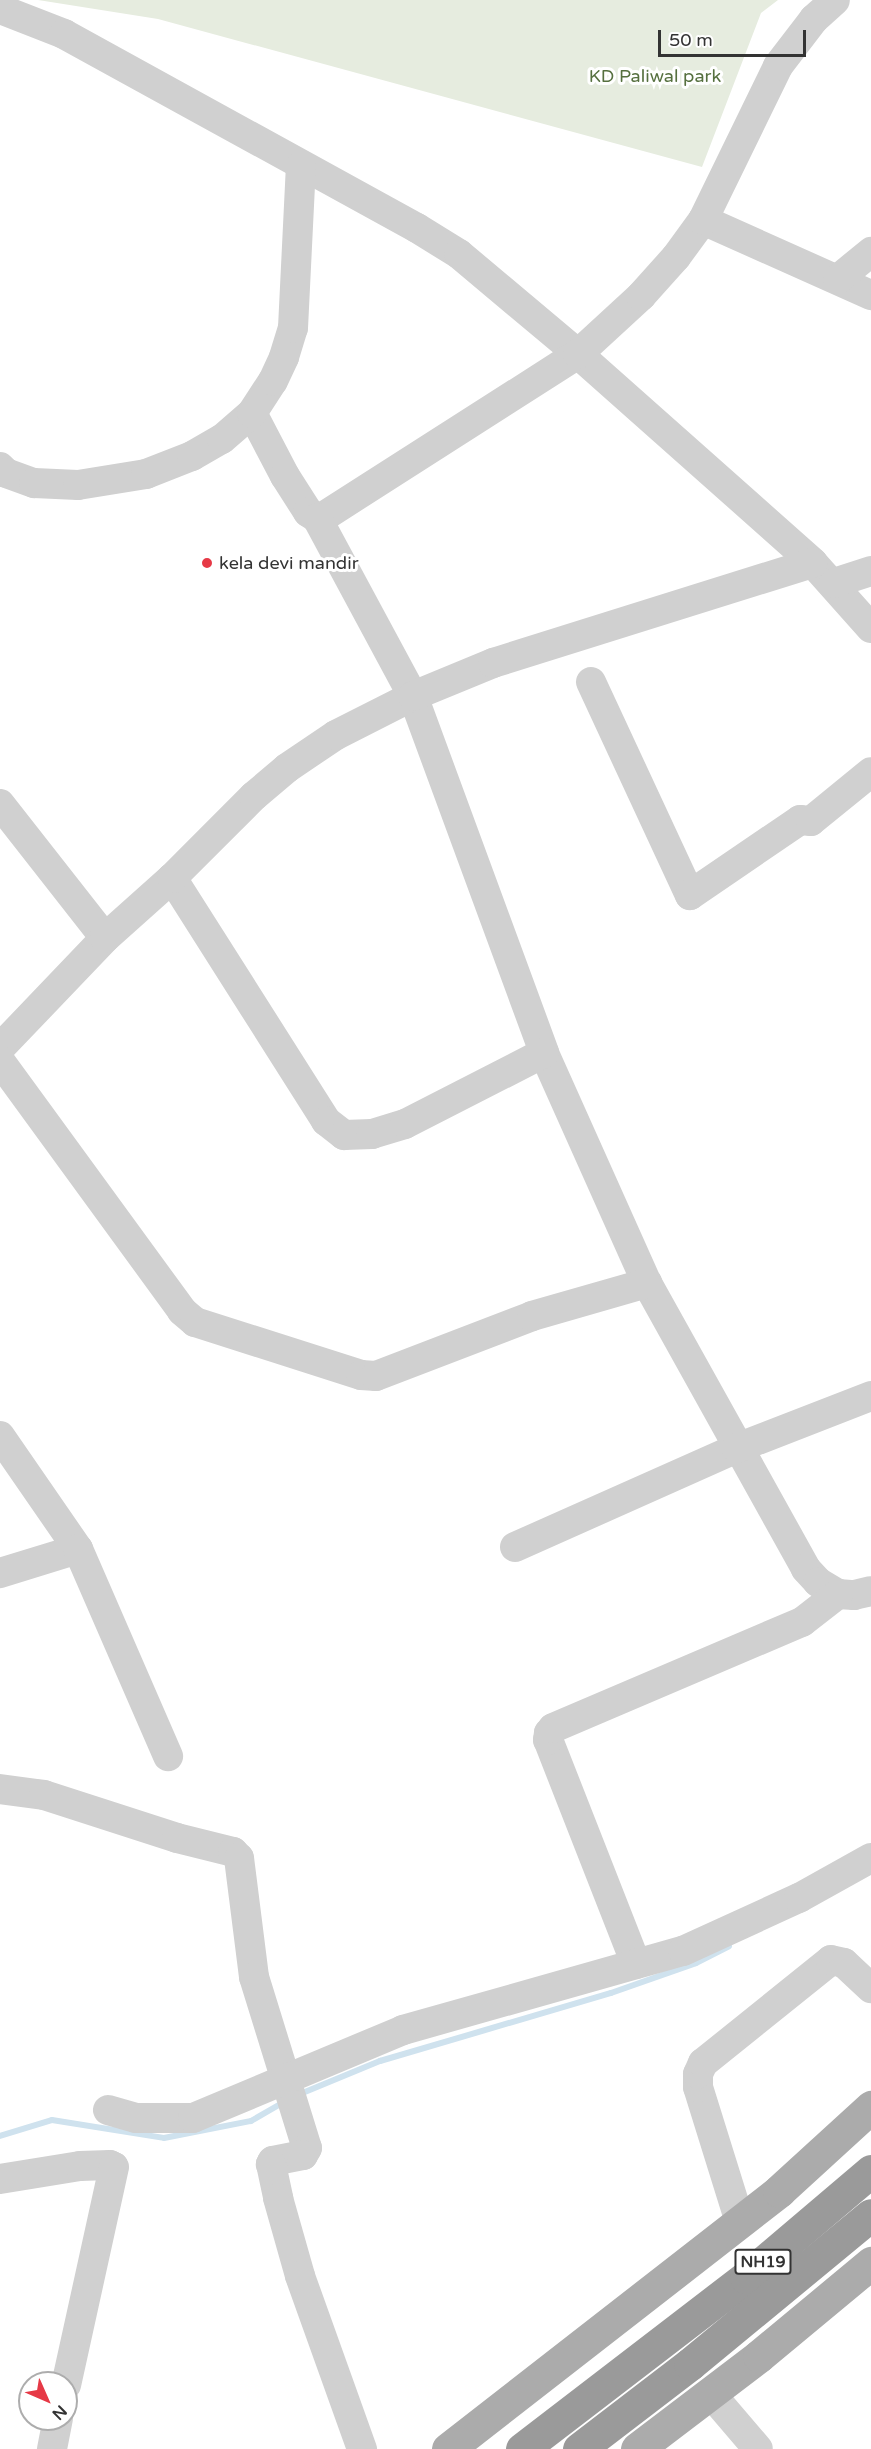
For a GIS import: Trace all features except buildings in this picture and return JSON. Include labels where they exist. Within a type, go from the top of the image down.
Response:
[{"type":"highway","name":"NH19","points":[[522,2449],[746,2277],[871,2170]]},
{"type":"highway","name":"NH19","points":[[579,2449],[690,2364],[871,2215]]},
{"type":"main road","points":[[448,2449],[779,2191],[871,2107]]},
{"type":"main road","points":[[638,2449],[711,2394],[871,2263]]},
{"type":"street","points":[[317,518],[332,514],[578,354],[642,296],[676,257],[703,220],[778,66],[814,19],[835,0]]},
{"type":"street","points":[[0,9],[64,34],[417,228],[459,254],[578,354],[824,573],[871,628]]},
{"type":"street","points":[[0,467],[6,473],[34,483],[78,485],[146,474],[192,456],[222,439],[252,413],[273,381],[284,357],[293,328],[301,166]]},
{"type":"street","points":[[703,220],[871,295]]},
{"type":"street","points":[[838,279],[871,252]]},
{"type":"street","points":[[252,413],[285,476],[308,512],[317,518],[413,696],[544,1053],[647,1283],[806,1569],[818,1582],[838,1594],[871,1591]]},
{"type":"street","points":[[0,1048],[105,938],[172,878],[254,796],[287,768],[336,735],[413,696],[493,663],[824,573],[871,571]]},
{"type":"street","points":[[591,682],[690,895],[800,820],[811,820],[871,771]]},
{"type":"street","points":[[0,804],[105,938]]},
{"type":"street","points":[[172,878],[326,1121],[344,1135],[372,1134],[405,1124],[544,1053]]},
{"type":"street","points":[[0,1061],[182,1311],[195,1322],[361,1375],[376,1376],[532,1316],[647,1283]]},
{"type":"street","points":[[515,1547],[737,1448],[871,1396]]},
{"type":"street","points":[[0,1436],[78,1549],[168,1756]]},
{"type":"street","points":[[0,1573],[78,1549]]},
{"type":"street","points":[[636,1964],[548,1740],[549,1733],[554,1728],[802,1622],[838,1594]]},
{"type":"street","points":[[0,1789],[44,1795],[237,1854],[254,1977],[307,2152],[273,2161],[271,2164],[275,2187],[300,2276],[362,2449]]},
{"type":"street","points":[[108,2110],[136,2118],[193,2118],[291,2097],[403,2030],[683,1951],[798,1898],[871,1858]]},
{"type":"street","points":[[740,2222],[698,2087],[698,2074],[703,2063],[831,1960],[844,1963],[871,1988]]},
{"type":"street","points":[[0,2179],[80,2166],[110,2165],[114,2167],[69,2371]]},
{"type":"street","points":[[711,2394],[758,2449]]},
{"type":"street","points":[[52,2449],[56,2431]]},
{"type":"green space","name":"KD Paliwal park","points":[[38,0],[778,0],[761,13],[702,167],[158,19]]},
{"type":"waterway","points":[[300,2094],[380,2061],[611,1993],[696,1963],[729,1946]]},
{"type":"waterway","points":[[0,2136],[52,2120],[164,2138],[251,2121],[285,2101]]},
{"type":"place","name":"kela devi mandir","points":[[207,563]]}]
